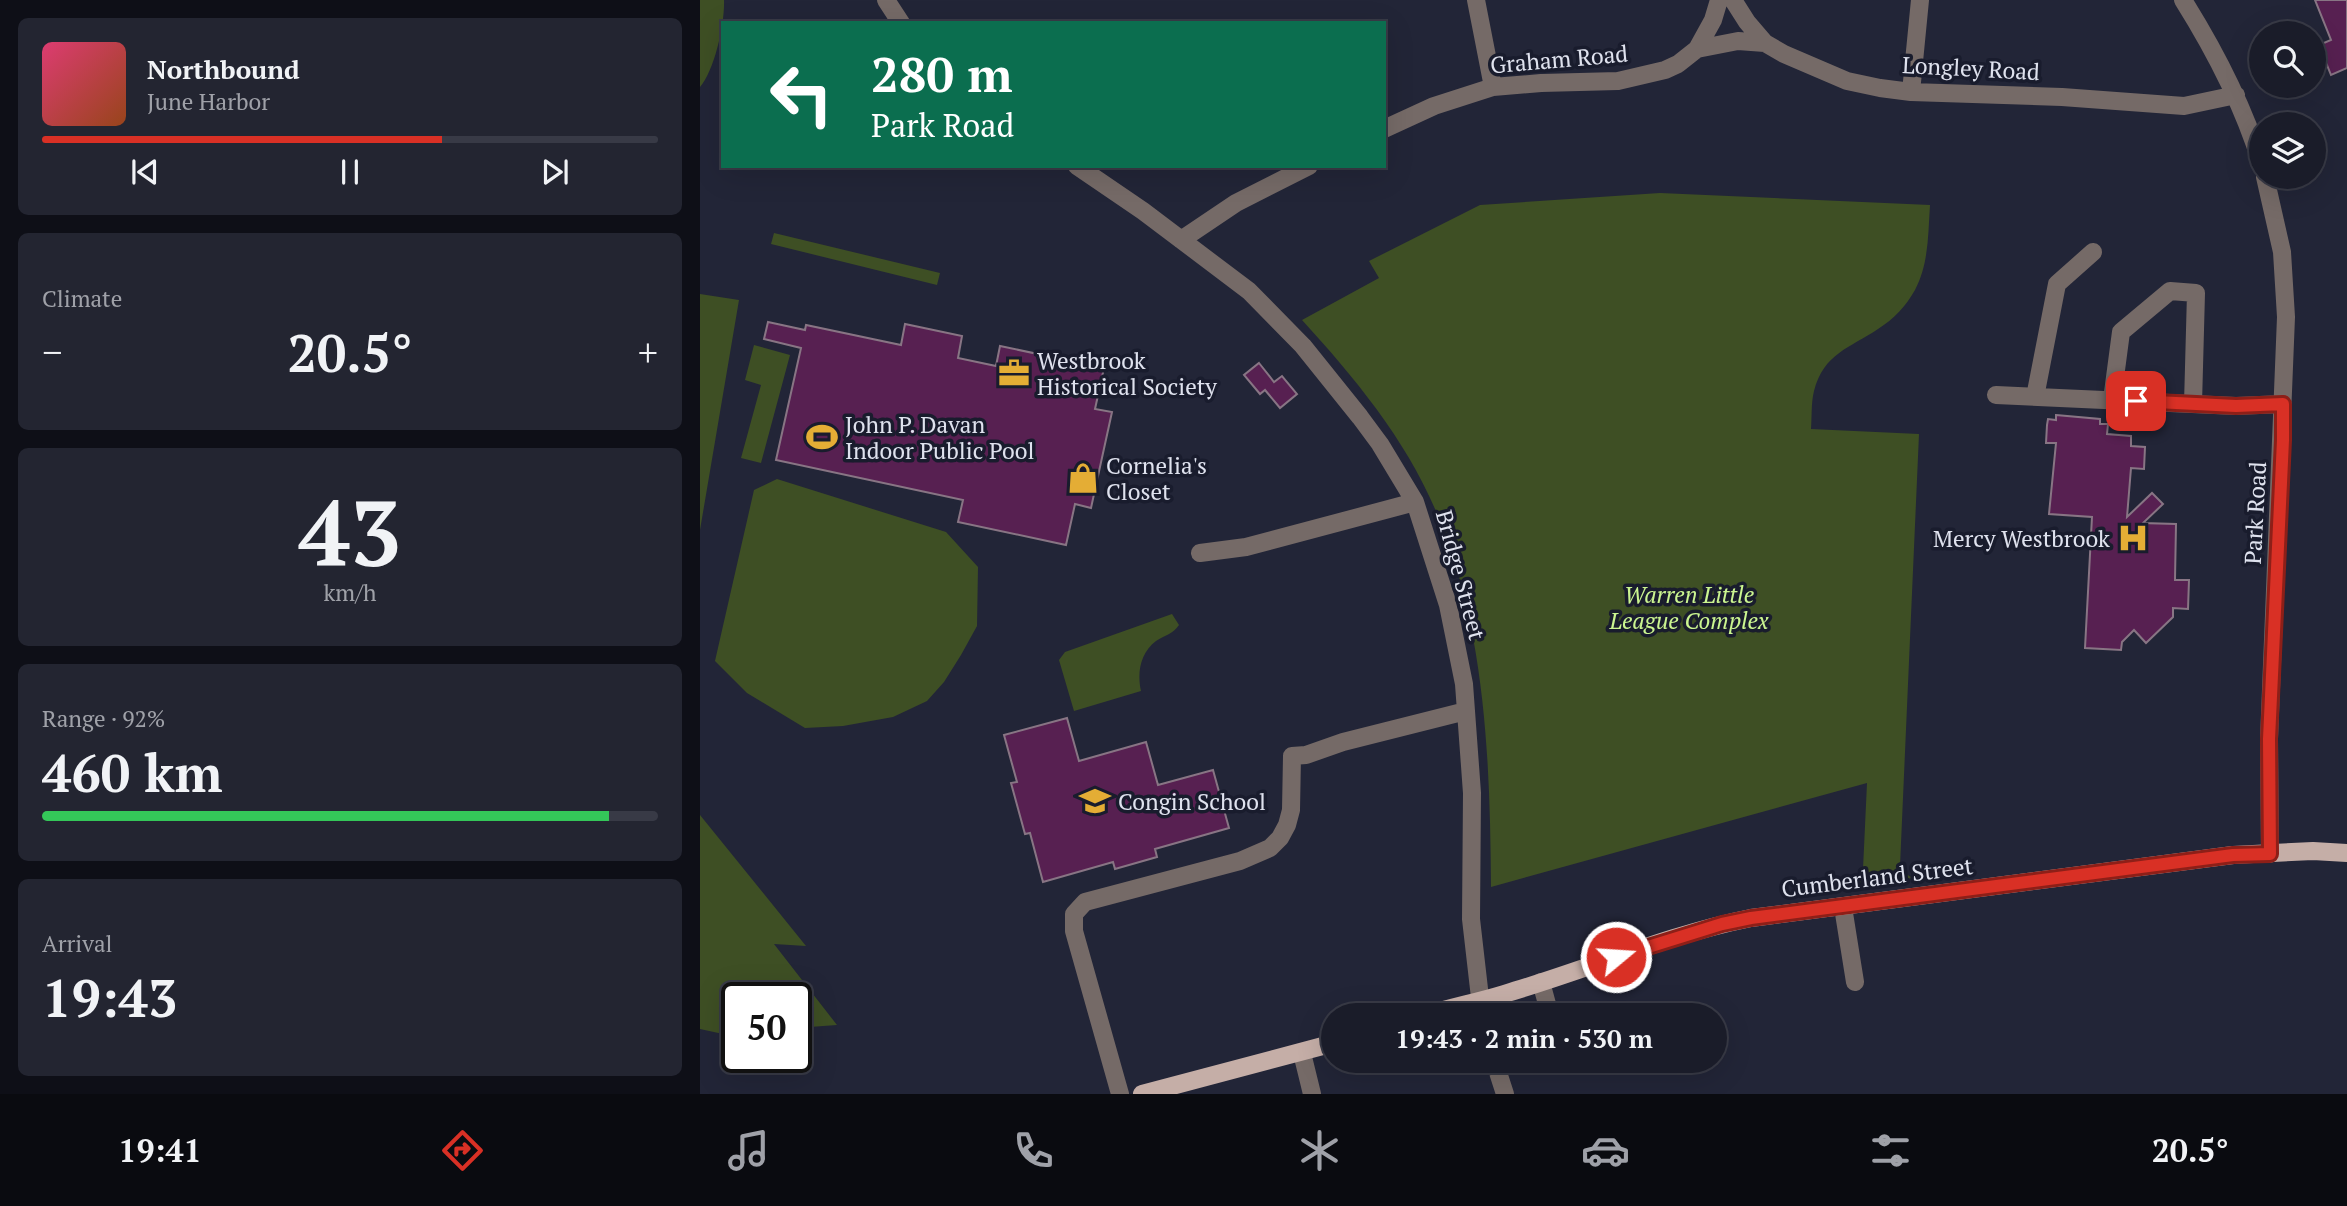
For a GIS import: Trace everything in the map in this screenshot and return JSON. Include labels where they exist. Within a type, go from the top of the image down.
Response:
[{"type":"main road","name":"Cumberland Street","points":[[1492,1003],[1541,982],[1722,924],[2233,855],[2313,851],[2347,853]]},
{"type":"main road","points":[[1142,1094],[1321,1047]]},
{"type":"street","points":[[886,0],[900,21]]},
{"type":"street","points":[[1476,0],[1493,87]]},
{"type":"street","name":"Graham Road","points":[[1386,128],[1434,106],[1493,87],[1618,81],[1650,75],[1678,64],[1697,49],[1713,20],[1719,0]]},
{"type":"street","name":"Longley Road","points":[[1733,0],[1765,43],[1847,81],[1911,92],[2062,97],[2184,106],[2235,95]]},
{"type":"street","points":[[1911,92],[1920,0]]},
{"type":"street","points":[[2183,0],[2207,38],[2235,95],[2249,132]]},
{"type":"street","name":"Graham Road","points":[[1697,49],[1738,41],[1765,43]]},
{"type":"street","name":"Bridge Street","points":[[1080,168],[1143,211],[1249,291],[1303,346],[1380,444],[1415,502],[1448,605],[1464,684],[1472,793],[1471,919],[1479,1003]]},
{"type":"street","points":[[1181,240],[1236,202],[1305,168]]},
{"type":"street","name":"Park Road","points":[[2269,189],[2283,265],[2287,317],[2269,739],[2270,854]]},
{"type":"street","points":[[2035,397],[2057,284],[2093,252]]},
{"type":"street","points":[[2112,400],[2121,332],[2171,291],[2196,293],[2193,404]]},
{"type":"street","points":[[1996,395],[2236,406],[2283,404]]},
{"type":"street","points":[[1200,554],[1247,547],[1415,502]]},
{"type":"street","points":[[1120,1094],[1074,930],[1074,914],[1085,902],[1240,862],[1269,848],[1280,838],[1291,810],[1292,757],[1466,711]]},
{"type":"street","points":[[1843,906],[1855,982]]},
{"type":"street","points":[[1541,982],[1547,1003]]},
{"type":"street","points":[[1302,1053],[1312,1094]]},
{"type":"street","points":[[1498,1073],[1506,1094]]},
{"type":"green space","points":[[700,0],[724,0],[718,45],[710,69],[700,87]]},
{"type":"green space","name":"Warren Little League Complex","points":[[1660,193],[1930,205],[1925,259],[1915,290],[1904,307],[1889,321],[1839,353],[1824,368],[1814,391],[1811,429],[1919,434],[1900,866],[1904,873],[1913,878],[1849,886],[1859,879],[1863,869],[1867,783],[1491,887],[1489,793],[1482,698],[1476,652],[1454,560],[1438,516],[1412,462],[1379,412],[1302,320],[1379,278],[1369,261],[1480,205]]},
{"type":"green space","points":[[774,233],[940,273],[937,285],[771,244]]},
{"type":"green space","points":[[700,294],[739,300],[700,530]]},
{"type":"green space","points":[[754,345],[790,355],[761,463],[741,458],[761,385],[745,380]]},
{"type":"green space","points":[[777,479],[946,532],[978,567],[977,626],[944,682],[927,701],[893,717],[843,726],[805,728],[747,693],[715,661],[754,490]]},
{"type":"green space","points":[[1172,614],[1179,625],[1156,641],[1143,657],[1139,677],[1141,691],[1074,711],[1059,660],[1065,652]]},
{"type":"green space","points":[[700,815],[806,946],[774,944],[804,982],[721,982],[721,1034],[700,1029]]},
{"type":"green space","points":[[812,993],[837,1025],[812,1027]]},
{"type":"building","points":[[2315,0],[2347,0],[2347,68],[2331,75],[2326,62],[2326,42],[2331,40],[2326,21],[2323,21]]},
{"type":"building","points":[[768,322],[805,330],[806,325],[901,345],[905,324],[962,336],[958,358],[996,366],[1000,346],[1104,368],[1095,409],[1112,412],[1091,508],[1075,504],[1066,545],[958,522],[963,500],[776,460],[801,348],[764,339]]},
{"type":"building","points":[[1259,363],[1274,382],[1282,376],[1297,394],[1280,408],[1265,390],[1260,394],[1244,375]]},
{"type":"building","name":"Mercy Westbrook","points":[[2056,415],[2100,419],[2100,424],[2108,424],[2107,434],[2131,436],[2131,446],[2145,447],[2144,469],[2131,468],[2127,517],[2152,493],[2163,504],[2143,523],[2176,524],[2175,580],[2189,580],[2188,609],[2173,608],[2173,617],[2146,643],[2134,630],[2122,642],[2121,650],[2085,648],[2092,517],[2049,514],[2056,443],[2046,443],[2047,425],[2048,419],[2056,420]]},
{"type":"building","points":[[1067,718],[1079,761],[1146,742],[1158,785],[1213,770],[1229,828],[1155,849],[1157,857],[1115,869],[1113,862],[1043,882],[1030,833],[1025,834],[1011,783],[1017,782],[1004,735]]},
{"type":"place","name":"Westbrook Historical Society","points":[[1014,373]]},
{"type":"place","name":"John P. Davan Indoor Public Pool","points":[[822,437]]},
{"type":"place","name":"Cornelia's Closet","points":[[1083,478]]},
{"type":"place","name":"Mercy Westbrook","points":[[2133,538]]},
{"type":"place","name":"Congin School","points":[[1095,801]]},
{"type":"route","points":[[1616,957],[1722,924],[1751,918],[2233,855],[2270,854],[2269,739],[2283,404],[2236,406],[2136,401]]}]
